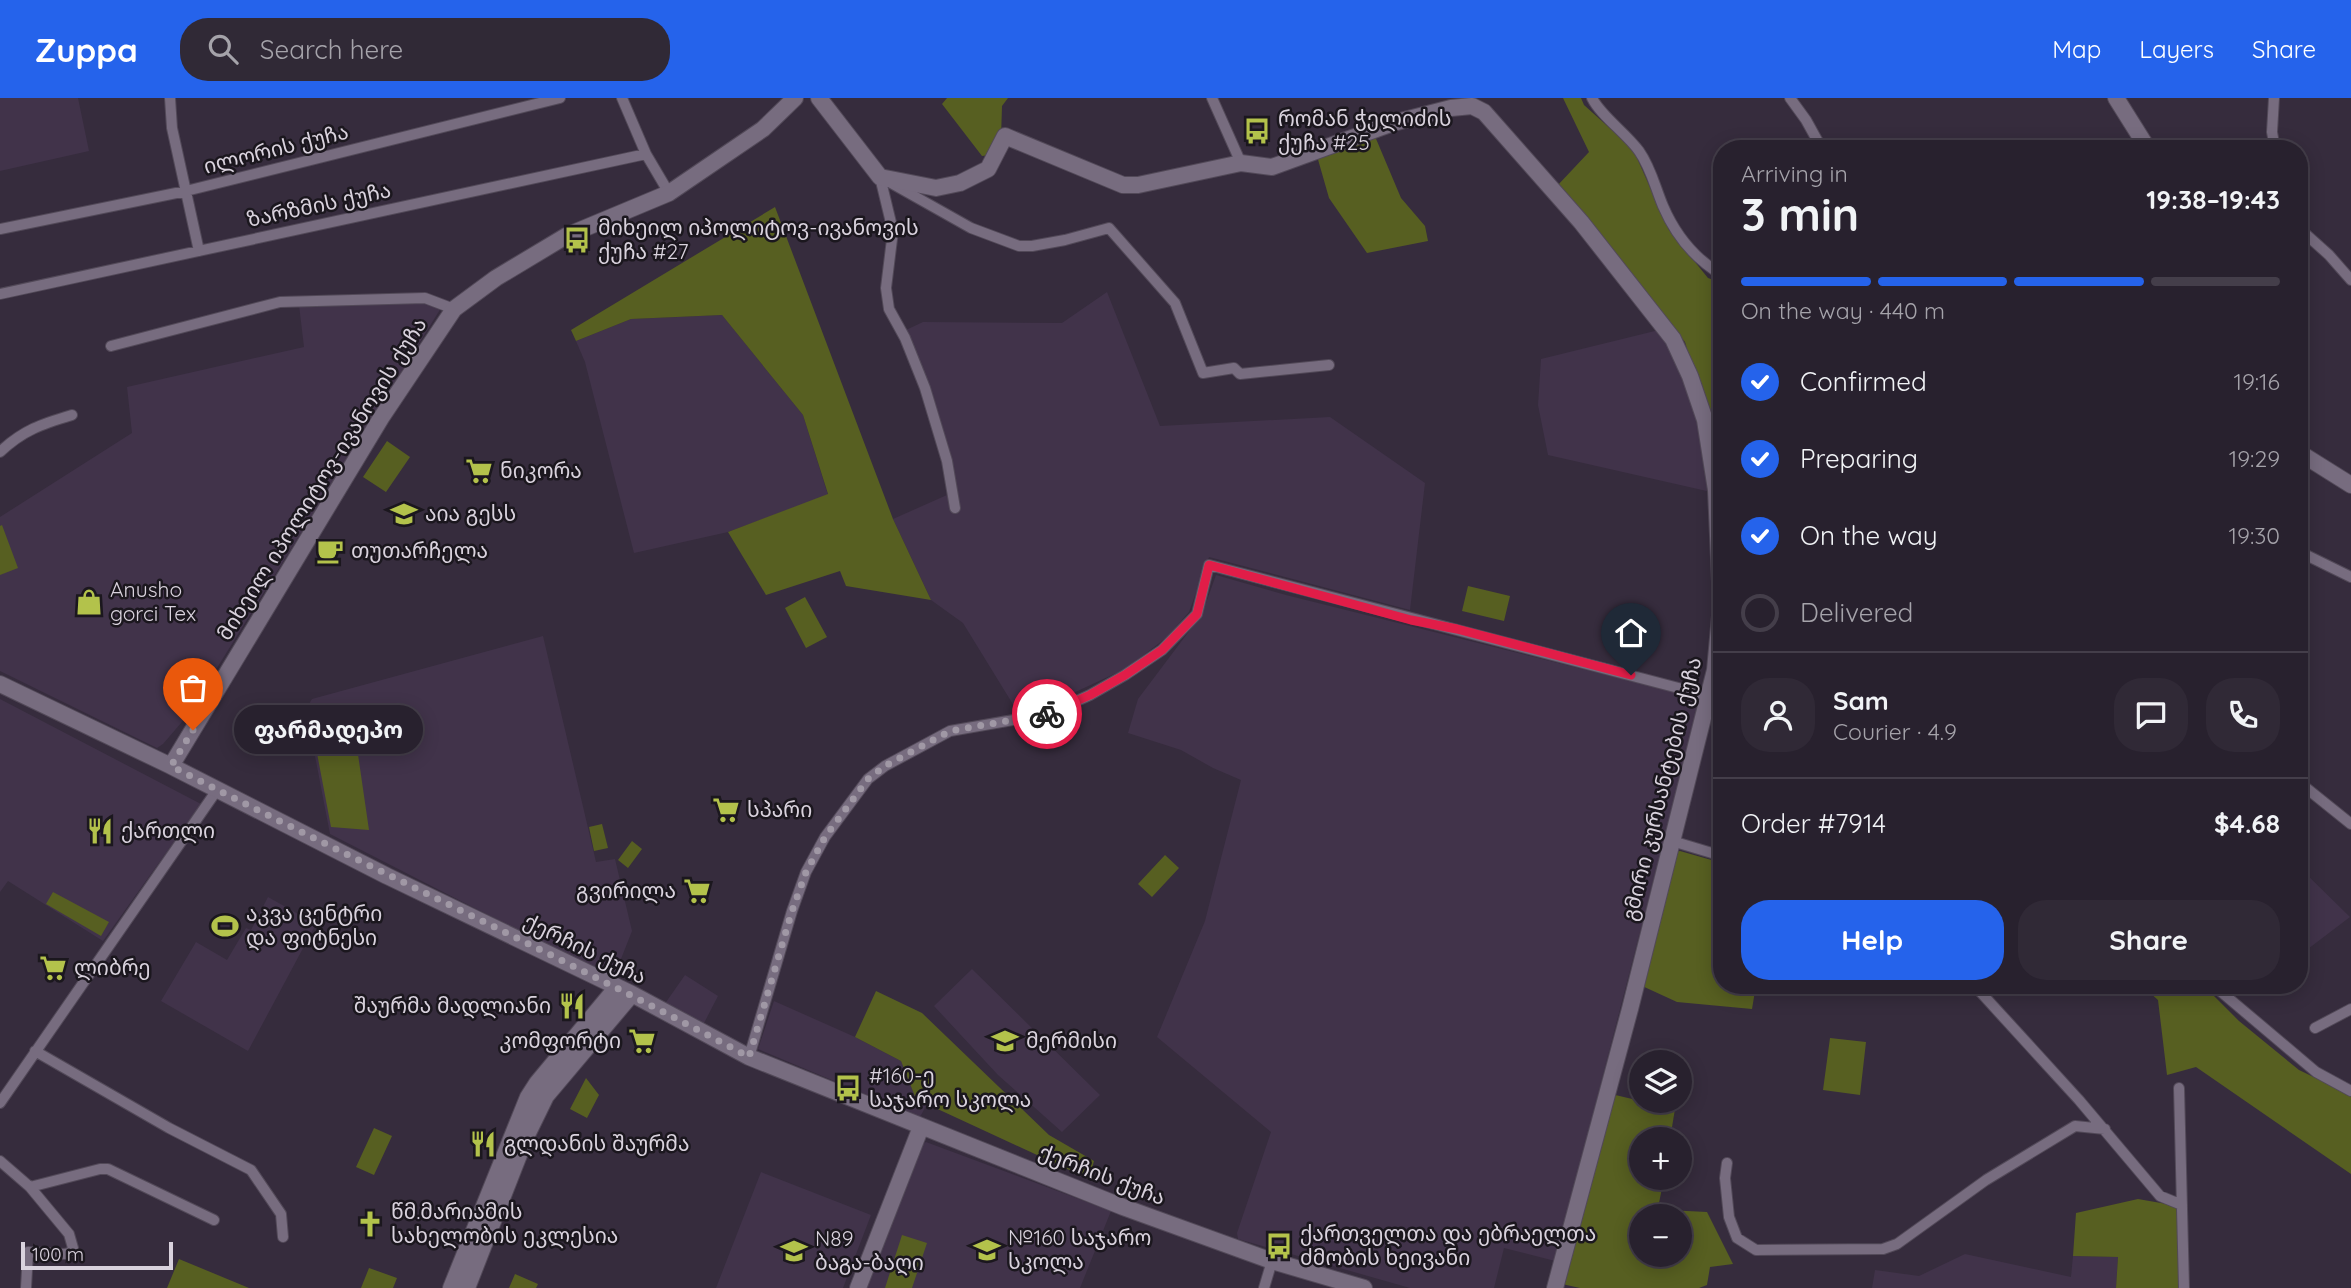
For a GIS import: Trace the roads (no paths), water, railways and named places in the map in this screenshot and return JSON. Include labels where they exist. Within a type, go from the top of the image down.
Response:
[{"type":"street","points":[[170,98],[172,128],[199,251]]},
{"type":"street","name":"ილორის ქუჩა","points":[[0,229],[186,191],[560,98]]},
{"type":"street","points":[[622,98],[646,154],[669,193]]},
{"type":"street","name":"მიხეილ იპოლიტოვ-ივანოვის ქუჩა","points":[[171,766],[381,418],[454,309],[496,278],[566,236],[669,193],[763,129],[795,98]]},
{"type":"street","points":[[819,98],[880,177],[971,228],[1019,246],[1065,240],[1109,228],[1175,303],[1203,373],[1234,368],[1240,374],[1329,365]]},
{"type":"street","points":[[1212,98],[1241,163]]},
{"type":"street","points":[[1592,98],[1596,106],[1640,152],[1679,236],[1713,269]]},
{"type":"street","points":[[1790,98],[1817,140]]},
{"type":"street","points":[[2116,98],[2142,140]]},
{"type":"street","points":[[2273,140],[2274,98]]},
{"type":"street","points":[[880,177],[936,188],[960,183],[988,169],[1005,136],[1123,185],[1138,185],[1241,163],[1272,167],[1393,123],[1451,108],[1481,105]]},
{"type":"street","name":"გმირი კურსანტების ქუჩა","points":[[1481,105],[1581,222],[1673,339],[1680,351],[1705,421],[1713,471]]},
{"type":"street","name":"ზარზმის ქუჩა","points":[[0,294],[646,154]]},
{"type":"street","points":[[880,177],[893,231],[886,288],[889,309],[905,338],[925,388],[947,461],[955,508]]},
{"type":"street","points":[[2308,236],[2351,280]]},
{"type":"street","points":[[111,346],[280,302],[425,298],[454,309]]},
{"type":"street","points":[[0,452],[13,439],[33,427],[72,415]]},
{"type":"street","points":[[2308,458],[2351,485]]},
{"type":"street","points":[[2308,556],[2351,577]]},
{"type":"street","points":[[749,1057],[806,872],[825,837],[868,779],[885,766],[950,731],[1048,713],[1090,695],[1125,675],[1162,650],[1197,614],[1209,565],[1709,696]]},
{"type":"street","name":"გმირი კურსანტების ქუჩა","points":[[1555,1288],[1713,679]]},
{"type":"street","name":"ქერჩის ქუჩა","points":[[0,684],[624,991],[749,1057],[1122,1207],[1272,1261],[1364,1288]]},
{"type":"street","points":[[2308,789],[2351,824]]},
{"type":"street","points":[[0,1103],[216,790]]},
{"type":"street","points":[[1672,841],[1713,853]]},
{"type":"street","points":[[467,1288],[489,1212],[519,1135],[587,1037],[624,991]]},
{"type":"street","points":[[1982,994],[2080,1100],[2160,1196],[2182,1205]]},
{"type":"street","points":[[2224,994],[2316,1072],[2351,1091]]},
{"type":"street","points":[[2315,1028],[2351,1009]]},
{"type":"street","points":[[35,1052],[169,1128],[251,1170],[281,1214],[283,1237]]},
{"type":"street","points":[[2179,1088],[2184,1288]]},
{"type":"street","points":[[2075,1126],[2080,1100]]},
{"type":"street","points":[[1727,1163],[1725,1178],[1729,1217],[1737,1238],[1756,1250],[1884,1249],[1897,1244],[1986,1180],[2075,1126],[2105,1129]]},
{"type":"street","points":[[858,1288],[920,1127]]},
{"type":"street","points":[[0,1161],[30,1187],[69,1234],[73,1248],[70,1253],[65,1254],[30,1251],[26,1288]]},
{"type":"street","points":[[30,1187],[108,1169],[214,1220]]},
{"type":"street","points":[[451,1288],[489,1212]]},
{"type":"street","points":[[1264,1288],[1272,1261]]},
{"type":"place","name":"რომან ჭელიძის ქუჩა #25","points":[[1257,131]]},
{"type":"place","name":"მიხეილ იპოლიტოვ-ივანოვის ქუჩა #27","points":[[577,240]]},
{"type":"place","name":"ნიკორა","points":[[479,471]]},
{"type":"place","name":"აია გესს","points":[[404,514]]},
{"type":"place","name":"თუთარჩელა","points":[[330,551]]},
{"type":"place","name":"Anusho gorci Tex","points":[[89,602]]},
{"type":"place","name":"ფარმადეპო","points":[[193,730]]},
{"type":"place","name":"სპარი","points":[[726,810]]},
{"type":"place","name":"ქართლი","points":[[100,831]]},
{"type":"place","name":"გვირილა","points":[[697,891]]},
{"type":"place","name":"აკვა ცენტრი და ფიტნესი","points":[[225,926]]},
{"type":"place","name":"ლიბრე","points":[[53,968]]},
{"type":"place","name":"შაურმა მადლიანი","points":[[572,1006]]},
{"type":"place","name":"კომფორტი","points":[[642,1041]]},
{"type":"place","name":"მერმისი","points":[[1005,1041]]},
{"type":"place","name":"#160-ე საჯარო სკოლა","points":[[848,1088]]},
{"type":"place","name":"გლდანის შაურმა","points":[[483,1144]]},
{"type":"place","name":"წმ.მარიამის სახელობის ეკლესია","points":[[370,1224]]},
{"type":"place","name":"ქართველთა და ებრაელთა ძმობის ხეივანი","points":[[1279,1246]]},
{"type":"place","name":"№160 საჯარო სკოლა","points":[[987,1250]]},
{"type":"place","name":"N89 ბაგა-ბაღი","points":[[794,1251]]}]
